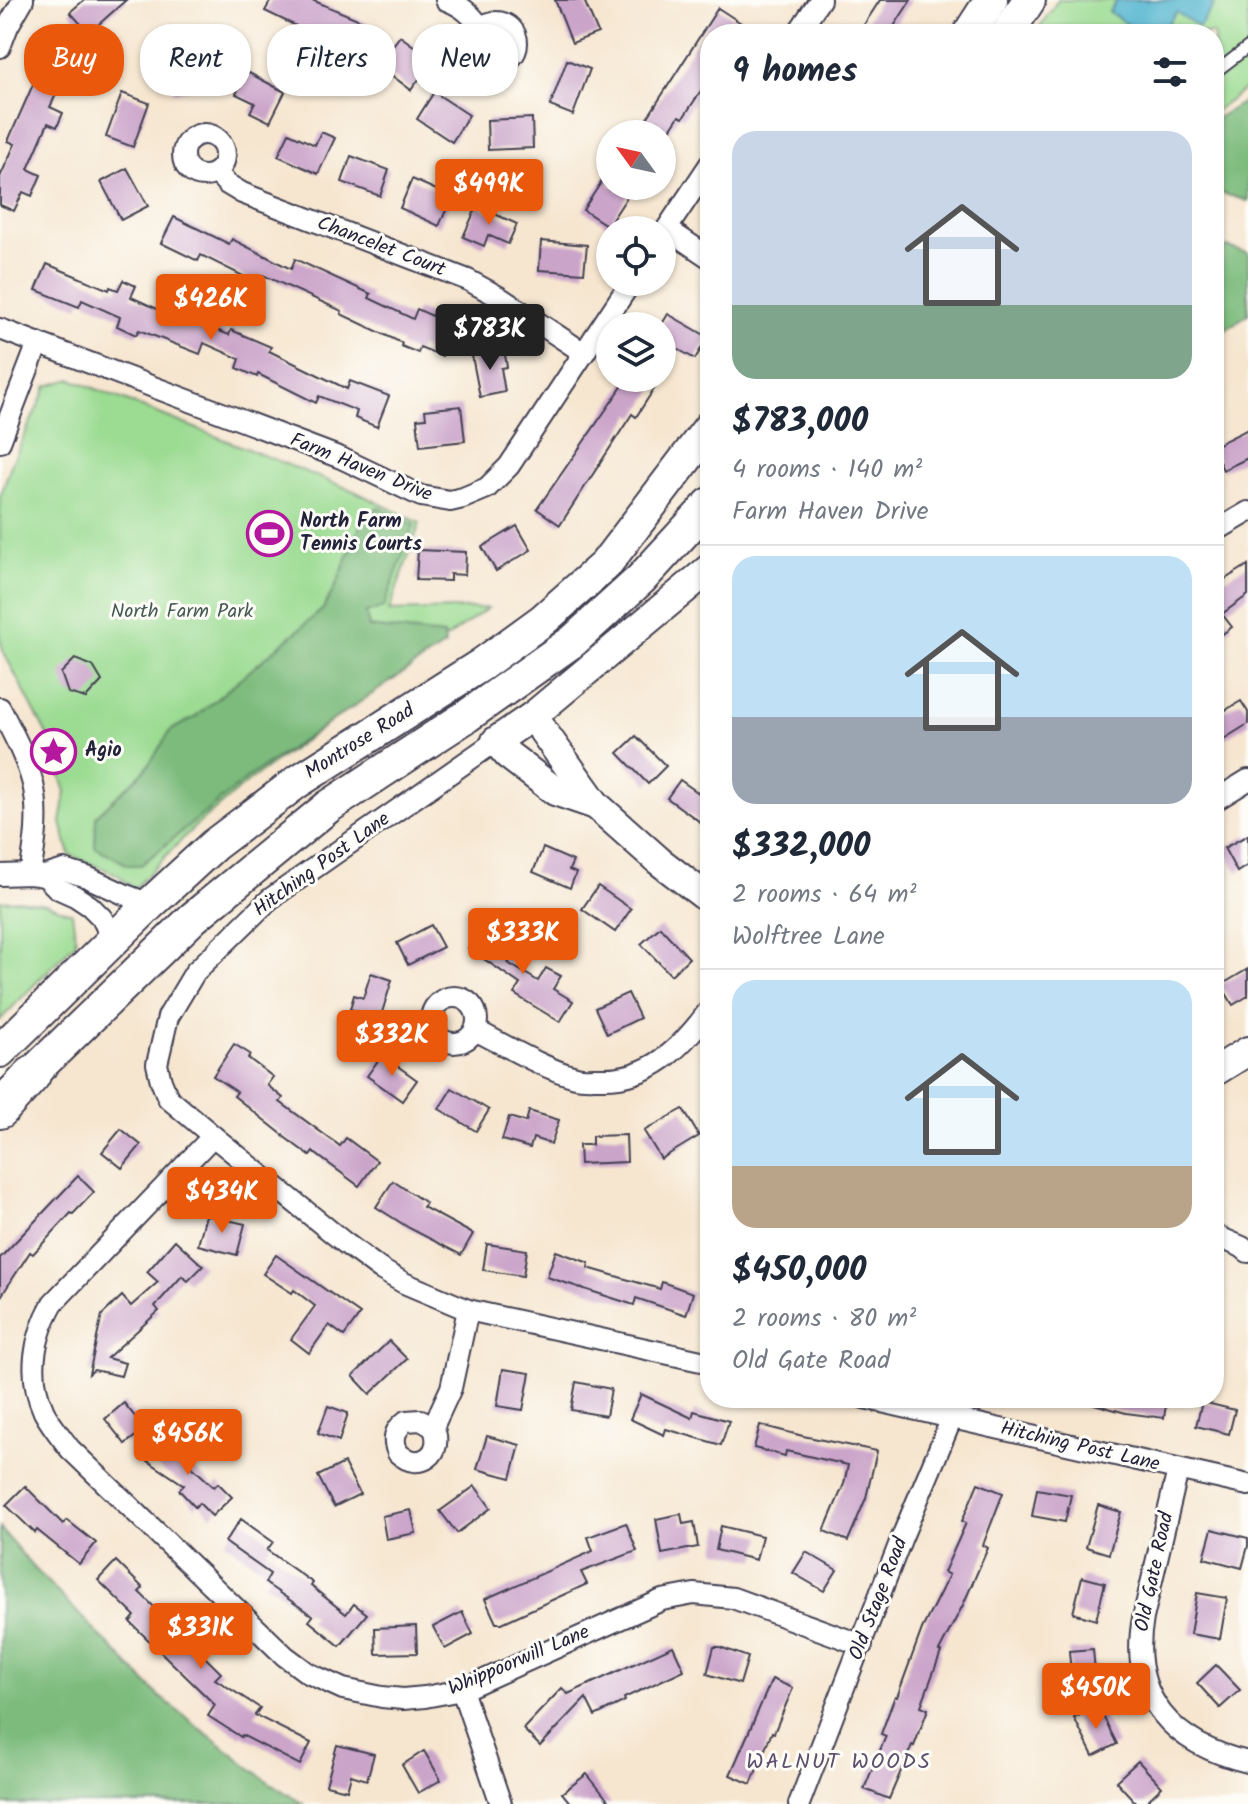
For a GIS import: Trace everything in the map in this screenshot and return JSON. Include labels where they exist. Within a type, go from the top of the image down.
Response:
[{"type":"highway","points":[[0,1107],[32,1075]]},
{"type":"main road","points":[[975,24],[991,0]]},
{"type":"main road","points":[[1013,24],[1029,0]]},
{"type":"main road","name":"Montrose Road","points":[[0,1051],[214,845],[297,782],[481,665],[543,620],[605,565],[700,440]]},
{"type":"main road","name":"Montrose Road","points":[[32,1075],[193,918],[328,807],[467,716],[573,641],[641,579],[700,515]]},
{"type":"street","points":[[0,47],[23,0]]},
{"type":"street","points":[[446,0],[471,14],[478,24]]},
{"type":"street","points":[[804,24],[820,0]]},
{"type":"street","name":"Chancelet Court","points":[[216,172],[227,184],[242,193],[468,280],[584,353]]},
{"type":"street","points":[[675,216],[700,179]]},
{"type":"street","points":[[676,240],[700,253]]},
{"type":"street","name":"Farm Haven Drive","points":[[0,329],[341,458],[421,496],[450,501],[487,488],[509,466],[622,296]]},
{"type":"street","points":[[0,442],[38,343]]},
{"type":"street","points":[[1224,526],[1248,512]]},
{"type":"street","name":"Hitching Post Lane","points":[[700,576],[534,715],[270,899],[195,972],[168,1017],[157,1064],[168,1098],[380,1269],[468,1310],[700,1361]]},
{"type":"street","points":[[0,708],[33,784],[38,875]]},
{"type":"street","points":[[534,715],[596,805],[700,892]]},
{"type":"street","points":[[496,741],[508,755],[555,791],[596,805]]},
{"type":"street","points":[[1224,795],[1248,780]]},
{"type":"street","points":[[0,875],[38,875],[64,870],[150,904]]},
{"type":"street","points":[[38,875],[90,906],[102,918],[113,941]]},
{"type":"street","points":[[475,1030],[543,1064],[577,1077],[613,1078],[643,1072],[669,1055],[700,1023]]},
{"type":"street","points":[[1224,1066],[1248,1051]]},
{"type":"street","name":"Whippoorwill Lane","points":[[213,1136],[53,1303],[35,1348],[35,1385],[45,1413],[70,1449],[285,1656],[308,1673],[343,1689],[382,1697],[425,1697],[462,1690],[662,1600],[694,1594],[733,1598],[862,1645]]},
{"type":"street","points":[[1224,1239],[1248,1252]]},
{"type":"street","points":[[433,1427],[451,1388],[468,1310]]},
{"type":"street","name":"Hitching Post Lane","points":[[908,1408],[1248,1485]]},
{"type":"street","name":"Old Stage Road","points":[[799,1804],[902,1537],[958,1408]]},
{"type":"street","name":"Old Gate Road","points":[[1178,1470],[1143,1618],[1139,1639],[1140,1659],[1149,1691],[1170,1723],[1187,1738],[1210,1751],[1248,1762]]},
{"type":"street","points":[[462,1690],[501,1804]]},
{"type":"lane","points":[[1224,65],[1248,47]]},
{"type":"green space","points":[[1058,0],[1248,0],[1248,87],[1224,105],[1224,24],[1042,24]]},
{"type":"green space","points":[[1248,99],[1248,201],[1224,194],[1224,114]]},
{"type":"green space","points":[[1224,248],[1248,253],[1248,314],[1224,331]]},
{"type":"green space","name":"North Farm Park","points":[[71,379],[354,491],[420,523],[389,611],[488,608],[250,780],[192,829],[134,889],[117,874],[70,855],[61,823],[66,792],[50,741],[3,651],[0,637],[0,497],[47,386]]},
{"type":"green space","points":[[378,507],[414,525],[384,607],[366,613],[369,627],[444,635],[445,645],[250,776],[141,865],[128,865],[95,847],[96,816],[145,770],[171,730],[194,718],[323,609],[361,524]]},
{"type":"green space","points":[[0,901],[46,904],[72,913],[76,942],[0,1020]]},
{"type":"green space","points":[[0,1528],[33,1567],[160,1697],[266,1780],[303,1804],[0,1804]]},
{"type":"water","points":[[1117,0],[1207,0],[1214,5],[1201,24],[1194,24],[1176,12],[1168,24],[1127,24],[1109,12]]},
{"type":"building","points":[[84,0],[126,0],[99,24],[81,24],[70,12]]},
{"type":"building","points":[[271,0],[312,0],[370,24],[292,24],[265,11]]},
{"type":"building","points":[[555,0],[584,0],[598,33],[572,43]]},
{"type":"building","points":[[880,0],[911,0],[895,24],[864,24]]},
{"type":"building","points":[[718,8],[740,24],[708,24]]},
{"type":"building","points":[[400,36],[412,45],[411,90],[396,79],[396,41]]},
{"type":"building","points":[[700,36],[700,92],[683,118],[679,116],[676,120],[646,120]]},
{"type":"building","points":[[567,60],[590,69],[573,115],[550,106]]},
{"type":"building","points":[[251,74],[267,83],[267,96],[283,96],[270,122],[250,112],[255,103],[240,96],[251,96]]},
{"type":"building","points":[[124,94],[149,103],[133,147],[106,137],[121,96]]},
{"type":"building","points":[[28,96],[55,96],[50,107],[63,113],[57,127],[48,123],[28,169],[41,175],[32,196],[23,192],[14,211],[0,205],[0,177],[15,144],[8,141]]},
{"type":"building","points":[[431,96],[440,96],[469,115],[452,142],[417,119]]},
{"type":"building","points":[[532,118],[533,148],[488,150],[487,120]]},
{"type":"building","points":[[321,132],[335,138],[318,174],[278,156],[289,133],[315,145]]},
{"type":"building","points":[[351,156],[389,170],[380,196],[342,182]]},
{"type":"building","points":[[127,168],[148,206],[121,220],[101,182]]},
{"type":"building","points":[[412,179],[452,197],[439,226],[400,208]]},
{"type":"building","points":[[596,190],[596,200],[625,200],[614,216],[596,218],[583,210]]},
{"type":"building","points":[[477,206],[517,224],[508,244],[488,235],[484,246],[463,237]]},
{"type":"building","points":[[174,217],[229,244],[232,239],[291,269],[295,259],[371,294],[369,298],[413,319],[417,309],[455,326],[442,356],[420,347],[418,353],[401,346],[402,343],[341,314],[342,311],[263,275],[259,284],[201,255],[198,261],[161,243]]},
{"type":"building","points":[[541,241],[587,245],[584,273],[539,270]]},
{"type":"building","points":[[47,264],[109,290],[110,287],[118,290],[123,280],[136,286],[131,297],[166,313],[229,335],[231,330],[271,347],[269,351],[347,389],[350,381],[389,396],[377,427],[355,418],[357,411],[319,396],[316,403],[258,374],[257,377],[237,368],[240,359],[204,343],[200,354],[139,330],[136,335],[117,326],[120,317],[82,300],[79,307],[36,290]]},
{"type":"building","points":[[676,319],[700,332],[700,351],[695,359],[676,348]]},
{"type":"building","points":[[504,349],[507,367],[501,368],[505,392],[480,397],[472,356]]},
{"type":"building","points":[[618,392],[652,392],[636,417],[632,414],[560,525],[537,509]]},
{"type":"building","points":[[461,406],[465,441],[420,446],[417,419],[426,418],[425,410]]},
{"type":"building","points":[[1248,429],[1248,458],[1224,470],[1224,441]]},
{"type":"building","points":[[517,526],[531,550],[496,571],[482,547]]},
{"type":"building","points":[[418,550],[466,552],[465,575],[450,574],[450,581],[416,580]]},
{"type":"building","points":[[1248,565],[1248,595],[1224,613],[1224,580]]},
{"type":"building","points":[[1224,617],[1232,627],[1224,633]]},
{"type":"building","points":[[75,659],[93,666],[102,681],[86,698],[68,693],[61,673]]},
{"type":"building","points":[[1241,701],[1248,712],[1248,724],[1224,739],[1224,711]]},
{"type":"building","points":[[636,736],[666,766],[648,784],[618,753]]},
{"type":"building","points":[[680,780],[700,794],[700,822],[667,798]]},
{"type":"building","points":[[1248,835],[1248,865],[1237,872],[1224,848]]},
{"type":"building","points":[[543,848],[573,861],[569,870],[576,873],[570,888],[533,872]]},
{"type":"building","points":[[598,886],[631,909],[615,932],[582,909]]},
{"type":"building","points":[[431,925],[443,947],[408,965],[397,943]]},
{"type":"building","points":[[483,927],[517,952],[508,963],[538,981],[546,968],[561,976],[553,989],[573,1001],[560,1022],[514,994],[520,984],[468,948]]},
{"type":"building","points":[[660,927],[689,958],[671,975],[641,944]]},
{"type":"building","points":[[1248,969],[1248,996],[1233,1005],[1224,990],[1224,983]]},
{"type":"building","points":[[371,973],[392,980],[380,1019],[350,1009],[354,995],[363,998]]},
{"type":"building","points":[[628,993],[640,1018],[607,1034],[595,1008]]},
{"type":"building","points":[[234,1044],[250,1054],[248,1058],[273,1077],[267,1085],[283,1098],[280,1102],[340,1146],[346,1138],[377,1161],[359,1186],[313,1152],[310,1156],[283,1136],[234,1096],[237,1092],[213,1076]]},
{"type":"building","points":[[382,1055],[417,1080],[402,1101],[367,1076]]},
{"type":"building","points":[[452,1088],[489,1110],[476,1131],[439,1109]]},
{"type":"building","points":[[683,1109],[699,1136],[661,1159],[644,1131]]},
{"type":"building","points":[[529,1111],[559,1120],[551,1144],[533,1138],[530,1148],[502,1140],[509,1117],[526,1122]]},
{"type":"building","points":[[121,1129],[141,1145],[122,1168],[102,1152]]},
{"type":"building","points":[[626,1135],[627,1162],[580,1164],[579,1145],[592,1145],[592,1136]]},
{"type":"building","points":[[78,1176],[94,1192],[33,1254],[30,1252],[0,1298],[0,1258]]},
{"type":"building","points":[[393,1181],[426,1203],[423,1207],[473,1234],[461,1255],[376,1207]]},
{"type":"building","points":[[206,1215],[245,1224],[237,1255],[198,1245]]},
{"type":"building","points":[[175,1240],[203,1266],[188,1281],[182,1276],[155,1306],[159,1311],[107,1358],[125,1363],[121,1376],[94,1370],[89,1374],[102,1315],[122,1296],[131,1306],[158,1282],[147,1272]]},
{"type":"building","points":[[487,1244],[527,1250],[523,1276],[483,1270]]},
{"type":"building","points":[[556,1251],[589,1263],[588,1268],[660,1289],[662,1282],[693,1293],[686,1315],[636,1298],[634,1305],[547,1277]]},
{"type":"building","points":[[276,1255],[360,1314],[344,1336],[329,1325],[309,1353],[291,1339],[315,1306],[294,1290],[292,1293],[263,1274]]},
{"type":"building","points":[[389,1341],[407,1359],[370,1394],[353,1376]]},
{"type":"building","points":[[503,1369],[530,1373],[523,1410],[497,1406]]},
{"type":"building","points":[[576,1382],[611,1389],[606,1416],[571,1410]]},
{"type":"building","points":[[641,1394],[692,1418],[694,1411],[729,1421],[721,1445],[666,1429],[664,1435],[630,1419]]},
{"type":"building","points":[[124,1403],[145,1429],[125,1444],[105,1419]]},
{"type":"building","points":[[328,1406],[348,1413],[339,1441],[318,1433]]},
{"type":"building","points":[[1108,1408],[1166,1408],[1164,1418]]},
{"type":"building","points":[[1200,1408],[1235,1410],[1229,1434],[1196,1426]]},
{"type":"building","points":[[760,1425],[877,1451],[866,1498],[848,1541],[824,1531],[844,1484],[848,1465],[786,1451],[785,1456],[754,1448]]},
{"type":"building","points":[[160,1436],[193,1458],[189,1464],[214,1487],[218,1483],[232,1497],[212,1516],[199,1503],[195,1507],[179,1490],[184,1485],[145,1459]]},
{"type":"building","points":[[487,1436],[520,1445],[511,1478],[477,1469]]},
{"type":"building","points":[[344,1463],[360,1494],[334,1507],[318,1476]]},
{"type":"building","points":[[978,1483],[1003,1493],[983,1545],[988,1548],[939,1651],[921,1706],[928,1709],[889,1799],[864,1789],[886,1736],[881,1734],[895,1696],[922,1629],[949,1575],[944,1572],[966,1523],[962,1521]]},
{"type":"building","points":[[25,1486],[63,1524],[67,1520],[96,1543],[79,1564],[37,1530],[35,1533],[6,1505]]},
{"type":"building","points":[[475,1486],[491,1508],[457,1533],[440,1511]]},
{"type":"building","points":[[1037,1489],[1071,1495],[1065,1522],[1032,1516]]},
{"type":"building","points":[[1098,1505],[1121,1512],[1109,1554],[1086,1547]]},
{"type":"building","points":[[411,1510],[416,1533],[386,1539],[382,1516]]},
{"type":"building","points":[[681,1514],[683,1524],[694,1522],[698,1547],[662,1554],[656,1519]]},
{"type":"building","points":[[241,1519],[273,1542],[267,1550],[313,1583],[311,1586],[346,1614],[354,1604],[367,1614],[340,1646],[309,1621],[313,1616],[265,1583],[270,1574],[225,1542]]},
{"type":"building","points":[[626,1523],[637,1551],[581,1572],[587,1584],[496,1623],[485,1599],[593,1551],[588,1537]]},
{"type":"building","points":[[721,1526],[762,1536],[756,1560],[716,1550]]},
{"type":"building","points":[[1212,1529],[1248,1538],[1242,1568],[1204,1558]]},
{"type":"building","points":[[806,1552],[837,1570],[824,1591],[793,1573]]},
{"type":"building","points":[[116,1561],[143,1588],[139,1592],[221,1673],[215,1679],[260,1708],[255,1715],[311,1743],[300,1765],[241,1737],[208,1716],[215,1705],[130,1622],[135,1616],[98,1580]]},
{"type":"building","points":[[1082,1577],[1105,1583],[1096,1620],[1073,1613]]},
{"type":"building","points":[[1197,1593],[1227,1598],[1220,1639],[1190,1634]]},
{"type":"building","points":[[462,1612],[473,1634],[445,1649],[433,1627]]},
{"type":"building","points":[[416,1626],[417,1653],[376,1654],[375,1628]]},
{"type":"building","points":[[673,1646],[684,1670],[624,1698],[625,1701],[595,1716],[586,1698],[540,1746],[523,1729],[562,1688],[568,1694]]},
{"type":"building","points":[[714,1647],[748,1657],[740,1684],[707,1674]]},
{"type":"building","points":[[1093,1649],[1096,1683],[1072,1685],[1069,1651]]},
{"type":"building","points":[[1216,1665],[1240,1690],[1220,1708],[1197,1683]]},
{"type":"building","points":[[772,1679],[793,1688],[751,1784],[730,1775]]},
{"type":"building","points":[[1098,1706],[1117,1744],[1093,1756],[1074,1718]]},
{"type":"building","points":[[337,1745],[374,1754],[367,1780],[351,1775],[347,1790],[326,1785]]},
{"type":"building","points":[[424,1751],[441,1780],[418,1793],[402,1765]]},
{"type":"building","points":[[1138,1761],[1162,1787],[1144,1804],[1137,1804],[1116,1781]]},
{"type":"building","points":[[587,1774],[611,1804],[571,1804],[562,1793]]},
{"type":"place","name":"North Farm Tennis Courts","points":[[269,533]]},
{"type":"place","name":"Agio","points":[[54,751]]},
{"type":"district","name":"WALNUT WOODS","points":[[839,1762]]}]
